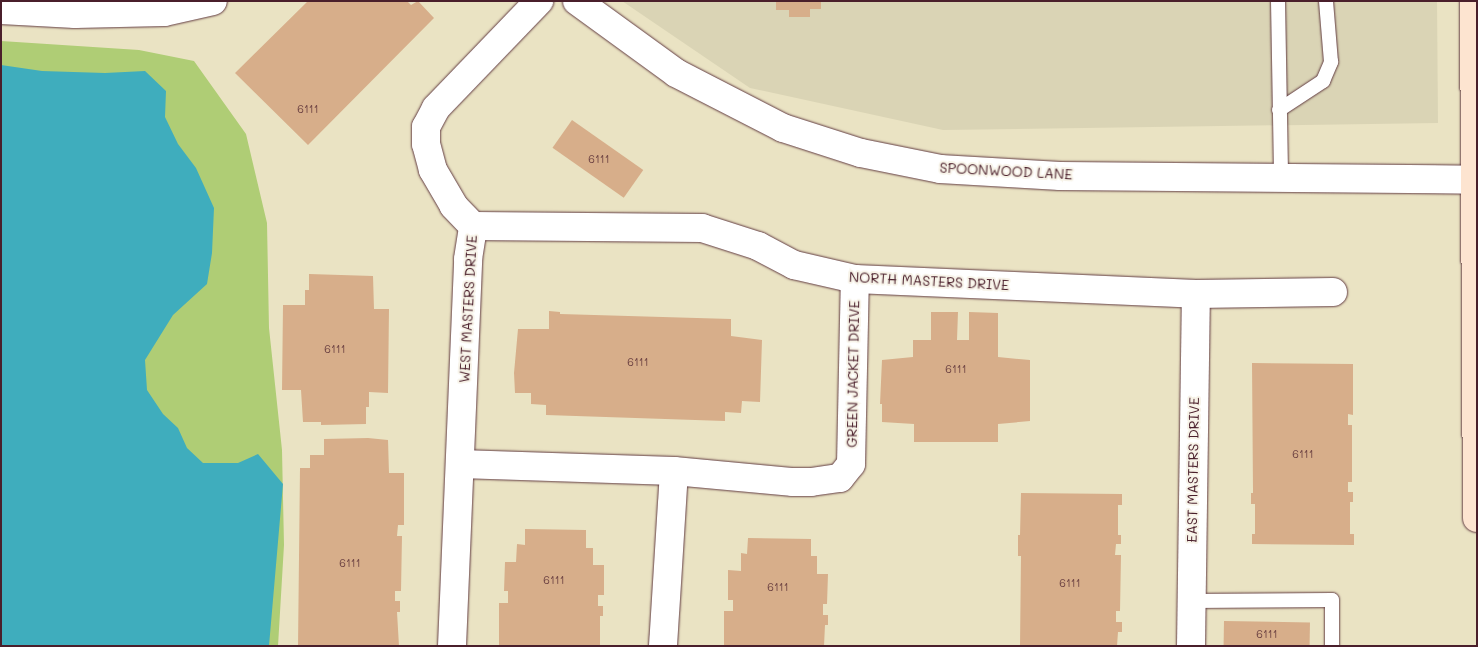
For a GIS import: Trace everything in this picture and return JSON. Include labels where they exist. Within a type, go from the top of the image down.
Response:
[{"type":"main road","points":[[1474,1],[1477,518]]},
{"type":"street","points":[[1,10],[75,14],[164,12],[213,1]]},
{"type":"street","name":"WEST MASTERS DRIVE","points":[[452,646],[468,258],[473,226],[454,206],[433,170],[426,144],[426,127],[436,108],[539,1]]},
{"type":"street","name":"SPOONWOOD LANE","points":[[577,1],[676,73],[783,128],[860,153],[940,168],[1060,176],[1475,180]]},
{"type":"street","name":"NORTH MASTERS DRIVE","points":[[473,226],[702,228],[758,246],[794,265],[855,279],[1196,294],[1333,292]]},
{"type":"street","name":"GREEN JACKET DRIVE","points":[[460,464],[674,472],[793,482],[812,482],[840,478],[851,464],[855,279]]},
{"type":"street","name":"EAST MASTERS DRIVE","points":[[1191,646],[1196,294]]},
{"type":"street","points":[[663,646],[674,472]]},
{"type":"lane","points":[[1278,1],[1281,177]]},
{"type":"lane","points":[[1279,110],[1323,80],[1330,62],[1326,1]]},
{"type":"lane","points":[[1192,602],[1332,600],[1332,646]]},
{"type":"shaded area","points":[[622,1],[1437,1],[1438,123],[943,130],[750,88]]},
{"type":"green space","points":[[1,41],[139,50],[194,61],[246,134],[267,223],[269,328],[282,450],[284,545],[278,646],[1,646]]},
{"type":"water","points":[[1,65],[42,71],[105,73],[145,71],[166,91],[165,117],[178,144],[196,168],[214,208],[212,253],[207,284],[173,315],[145,360],[147,390],[163,414],[178,428],[187,448],[203,463],[238,463],[258,454],[283,484],[269,646],[1,646]]},
{"type":"building","points":[[308,1],[407,1],[411,5],[418,1],[434,18],[308,145],[235,73]]},
{"type":"building","points":[[776,1],[821,1],[821,9],[810,9],[810,17],[789,17],[789,10],[776,10]]},
{"type":"building","points":[[572,120],[643,170],[624,198],[552,148]]},
{"type":"building","points":[[309,274],[373,276],[374,309],[389,309],[388,393],[369,392],[369,407],[366,407],[366,424],[321,425],[321,422],[303,422],[301,390],[282,390],[283,305],[305,305],[305,290],[309,290]]},
{"type":"building","points":[[549,311],[560,312],[560,314],[731,319],[731,336],[762,340],[760,402],[742,401],[741,413],[725,412],[725,421],[546,415],[546,405],[531,404],[531,393],[515,393],[514,373],[518,329],[549,329]]},
{"type":"building","points":[[931,312],[958,312],[957,340],[969,340],[969,312],[998,313],[998,357],[1030,360],[1030,421],[998,424],[998,442],[914,442],[914,424],[882,422],[882,404],[880,404],[882,360],[913,357],[913,340],[931,340]]},
{"type":"building","points":[[1252,363],[1353,364],[1353,415],[1348,414],[1348,425],[1352,425],[1352,482],[1348,482],[1348,492],[1353,492],[1353,502],[1350,502],[1350,534],[1354,534],[1354,545],[1252,544],[1252,534],[1255,534],[1255,504],[1251,504],[1251,493],[1253,493]]},
{"type":"building","points":[[368,438],[388,440],[389,473],[404,473],[404,525],[398,525],[397,536],[402,536],[401,591],[395,591],[395,601],[400,601],[400,612],[397,612],[399,646],[298,646],[300,468],[310,468],[310,455],[324,455],[324,439]]},
{"type":"building","points":[[1021,493],[1122,494],[1122,505],[1118,505],[1118,535],[1121,535],[1121,544],[1116,544],[1115,555],[1121,555],[1120,611],[1116,611],[1116,622],[1122,622],[1122,632],[1118,632],[1117,646],[1020,646],[1021,556],[1018,556],[1018,535],[1020,535]]},
{"type":"building","points":[[525,529],[586,530],[586,548],[593,548],[593,565],[604,565],[604,595],[598,595],[598,606],[603,606],[603,616],[600,616],[600,646],[499,646],[499,603],[508,603],[508,591],[504,591],[505,562],[516,562],[517,544],[525,545]]},
{"type":"building","points":[[748,538],[811,539],[811,556],[817,556],[817,574],[828,574],[827,604],[823,604],[823,615],[828,615],[828,625],[825,625],[824,646],[724,646],[724,611],[733,611],[733,600],[728,600],[728,570],[741,571],[741,553],[747,554]]},
{"type":"building","points":[[1224,621],[1310,623],[1310,646],[1224,646]]}]
